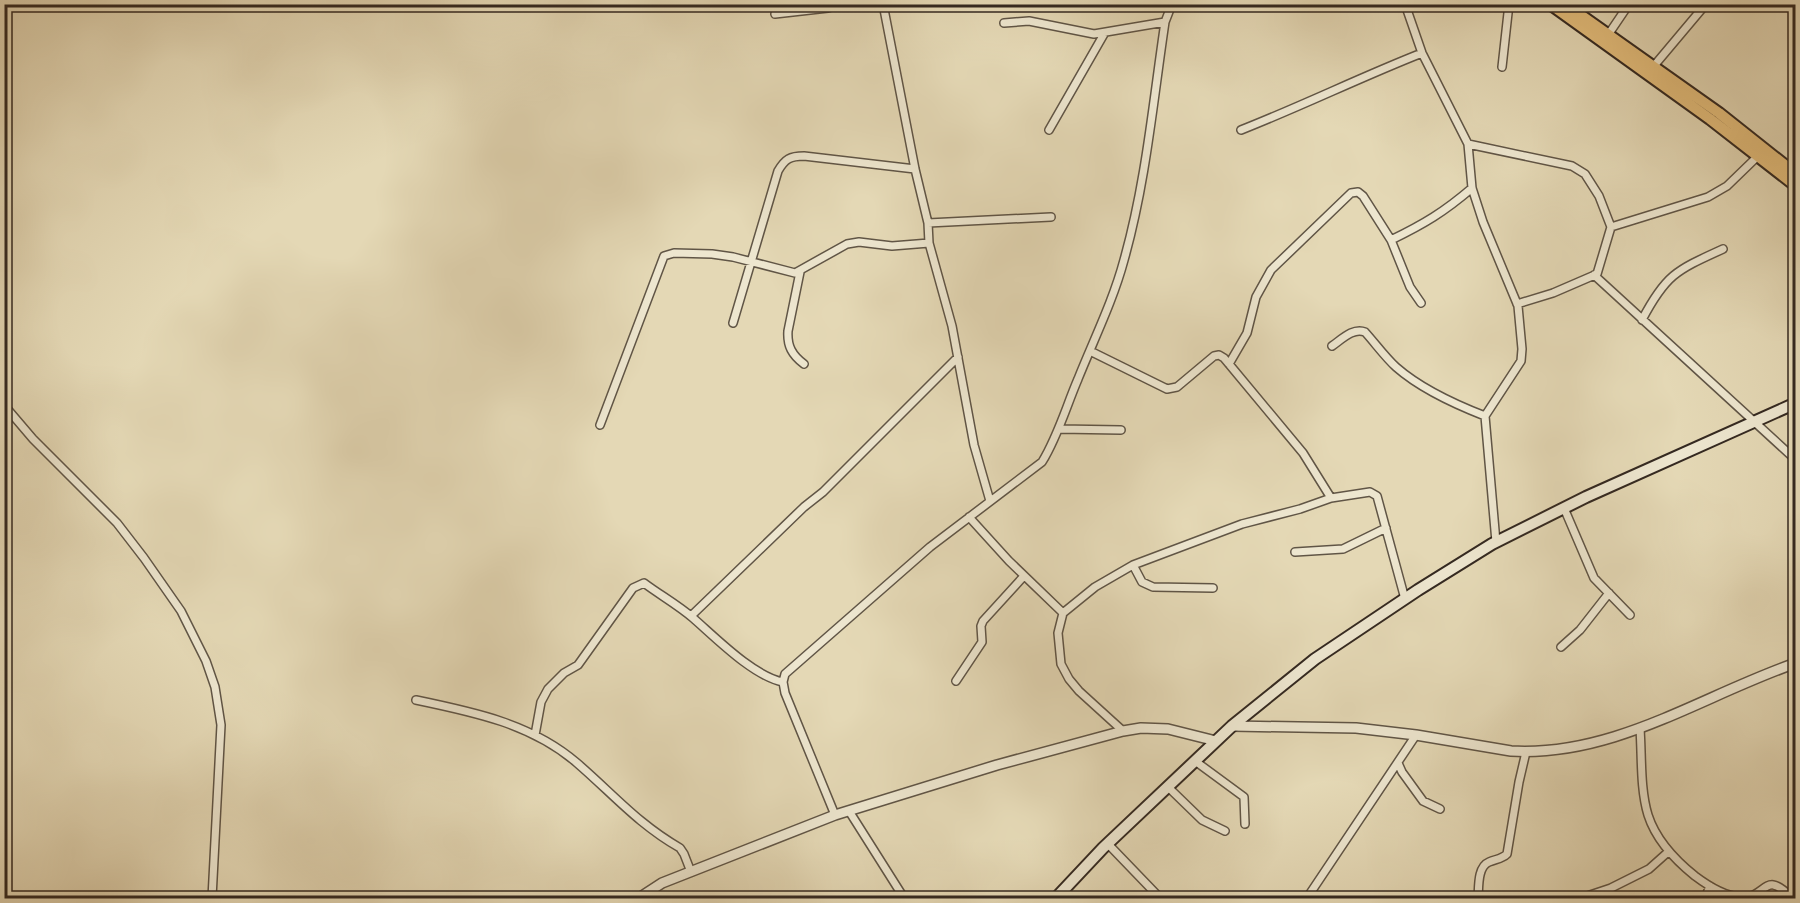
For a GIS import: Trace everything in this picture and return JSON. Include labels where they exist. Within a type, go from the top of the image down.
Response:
[{"type":"main road","points":[[1550,4],[1710,119],[1796,186]]},
{"type":"main road","points":[[1565,4],[1719,113],[1796,174]]},
{"type":"main road","points":[[1056,898],[1107,844],[1195,760],[1232,726],[1315,659],[1496,542],[1564,508],[1796,403]]},
{"type":"street","points":[[775,14],[828,8],[842,4]]},
{"type":"street","points":[[883,4],[915,169],[928,223],[929,243],[952,326],[975,445],[990,501]]},
{"type":"street","points":[[835,815],[785,693],[783,682],[785,674],[930,547],[1042,462],[1059,429],[1124,261],[1148,154],[1165,22],[1172,4]]},
{"type":"street","points":[[1405,4],[1422,53],[1468,144],[1472,188],[1483,222],[1517,304],[1522,349],[1521,361],[1485,416],[1496,542]]},
{"type":"street","points":[[1502,68],[1509,4]]},
{"type":"street","points":[[1608,35],[1629,4]]},
{"type":"street","points":[[1653,67],[1706,4]]},
{"type":"street","points":[[1004,23],[1029,21],[1078,32],[1104,34],[1165,22]]},
{"type":"street","points":[[1049,130],[1104,34]]},
{"type":"street","points":[[1241,130],[1299,107],[1356,79],[1422,53]]},
{"type":"street","points":[[1468,144],[1572,166],[1585,174],[1599,196],[1611,227],[1598,274],[1553,294],[1517,304]]},
{"type":"street","points":[[733,323],[778,171],[784,160],[792,156],[804,156],[915,169]]},
{"type":"street","points":[[1611,227],[1708,197],[1727,186],[1758,156]]},
{"type":"street","points":[[1391,240],[1448,209],[1472,188]]},
{"type":"street","points":[[1229,364],[1247,333],[1256,297],[1271,270],[1351,193],[1358,192],[1364,196],[1391,240],[1410,286],[1421,303]]},
{"type":"street","points":[[928,223],[1051,217]]},
{"type":"street","points":[[600,425],[664,256],[674,253],[712,254],[733,257],[792,273],[800,272],[816,260],[847,244],[859,242],[892,246],[929,243]]},
{"type":"street","points":[[1642,320],[1654,297],[1667,280],[1684,266],[1723,249]]},
{"type":"street","points":[[800,272],[787,340],[793,356],[804,364]]},
{"type":"street","points":[[1594,275],[1796,460]]},
{"type":"street","points":[[1332,346],[1355,330],[1365,332],[1395,366],[1418,383],[1462,407],[1485,416]]},
{"type":"street","points":[[1090,351],[1167,389],[1177,387],[1214,356],[1219,356],[1229,364],[1303,453],[1331,498]]},
{"type":"street","points":[[691,616],[822,492],[958,357]]},
{"type":"street","points":[[4,405],[33,440],[117,524],[144,558],[193,630],[215,687],[221,725],[212,898]]},
{"type":"street","points":[[1059,429],[1121,430]]},
{"type":"street","points":[[1123,731],[1069,679],[1061,664],[1058,633],[1063,614],[1095,587],[1133,566],[1242,524],[1300,509],[1331,498],[1374,493],[1377,496],[1405,599]]},
{"type":"street","points":[[1564,508],[1594,578],[1630,615]]},
{"type":"street","points":[[969,517],[1063,614]]},
{"type":"street","points":[[1295,552],[1343,549],[1386,528]]},
{"type":"street","points":[[1133,566],[1142,582],[1153,587],[1213,588]]},
{"type":"street","points":[[956,681],[982,642],[983,621],[1024,576]]},
{"type":"street","points":[[535,735],[541,702],[548,689],[564,673],[578,665],[636,586],[644,583],[691,616],[753,667],[773,680],[783,682]]},
{"type":"street","points":[[1561,647],[1580,630],[1609,593]]},
{"type":"street","points":[[1232,726],[1356,728],[1526,752],[1571,748],[1640,729],[1796,663]]},
{"type":"street","points":[[416,700],[482,714],[535,735],[577,762],[640,822],[680,848],[691,872]]},
{"type":"street","points":[[639,898],[662,883],[835,815],[997,765],[1141,728],[1168,729],[1216,741]]},
{"type":"street","points":[[1640,729],[1648,815],[1668,852],[1710,886],[1740,897],[1754,895],[1767,886],[1778,885],[1792,898]]},
{"type":"street","points":[[1307,898],[1416,735]]},
{"type":"street","points":[[1478,898],[1483,868],[1488,862],[1505,857],[1507,854],[1526,752]]},
{"type":"street","points":[[1195,760],[1244,798],[1245,824]]},
{"type":"street","points":[[1398,763],[1423,801],[1440,809]]},
{"type":"street","points":[[1168,787],[1202,820],[1225,831]]},
{"type":"street","points":[[849,811],[904,898]]},
{"type":"street","points":[[1107,844],[1160,898]]},
{"type":"street","points":[[1581,898],[1611,888],[1649,869],[1668,852]]},
{"type":"street","points":[[1705,898],[1710,886]]}]
